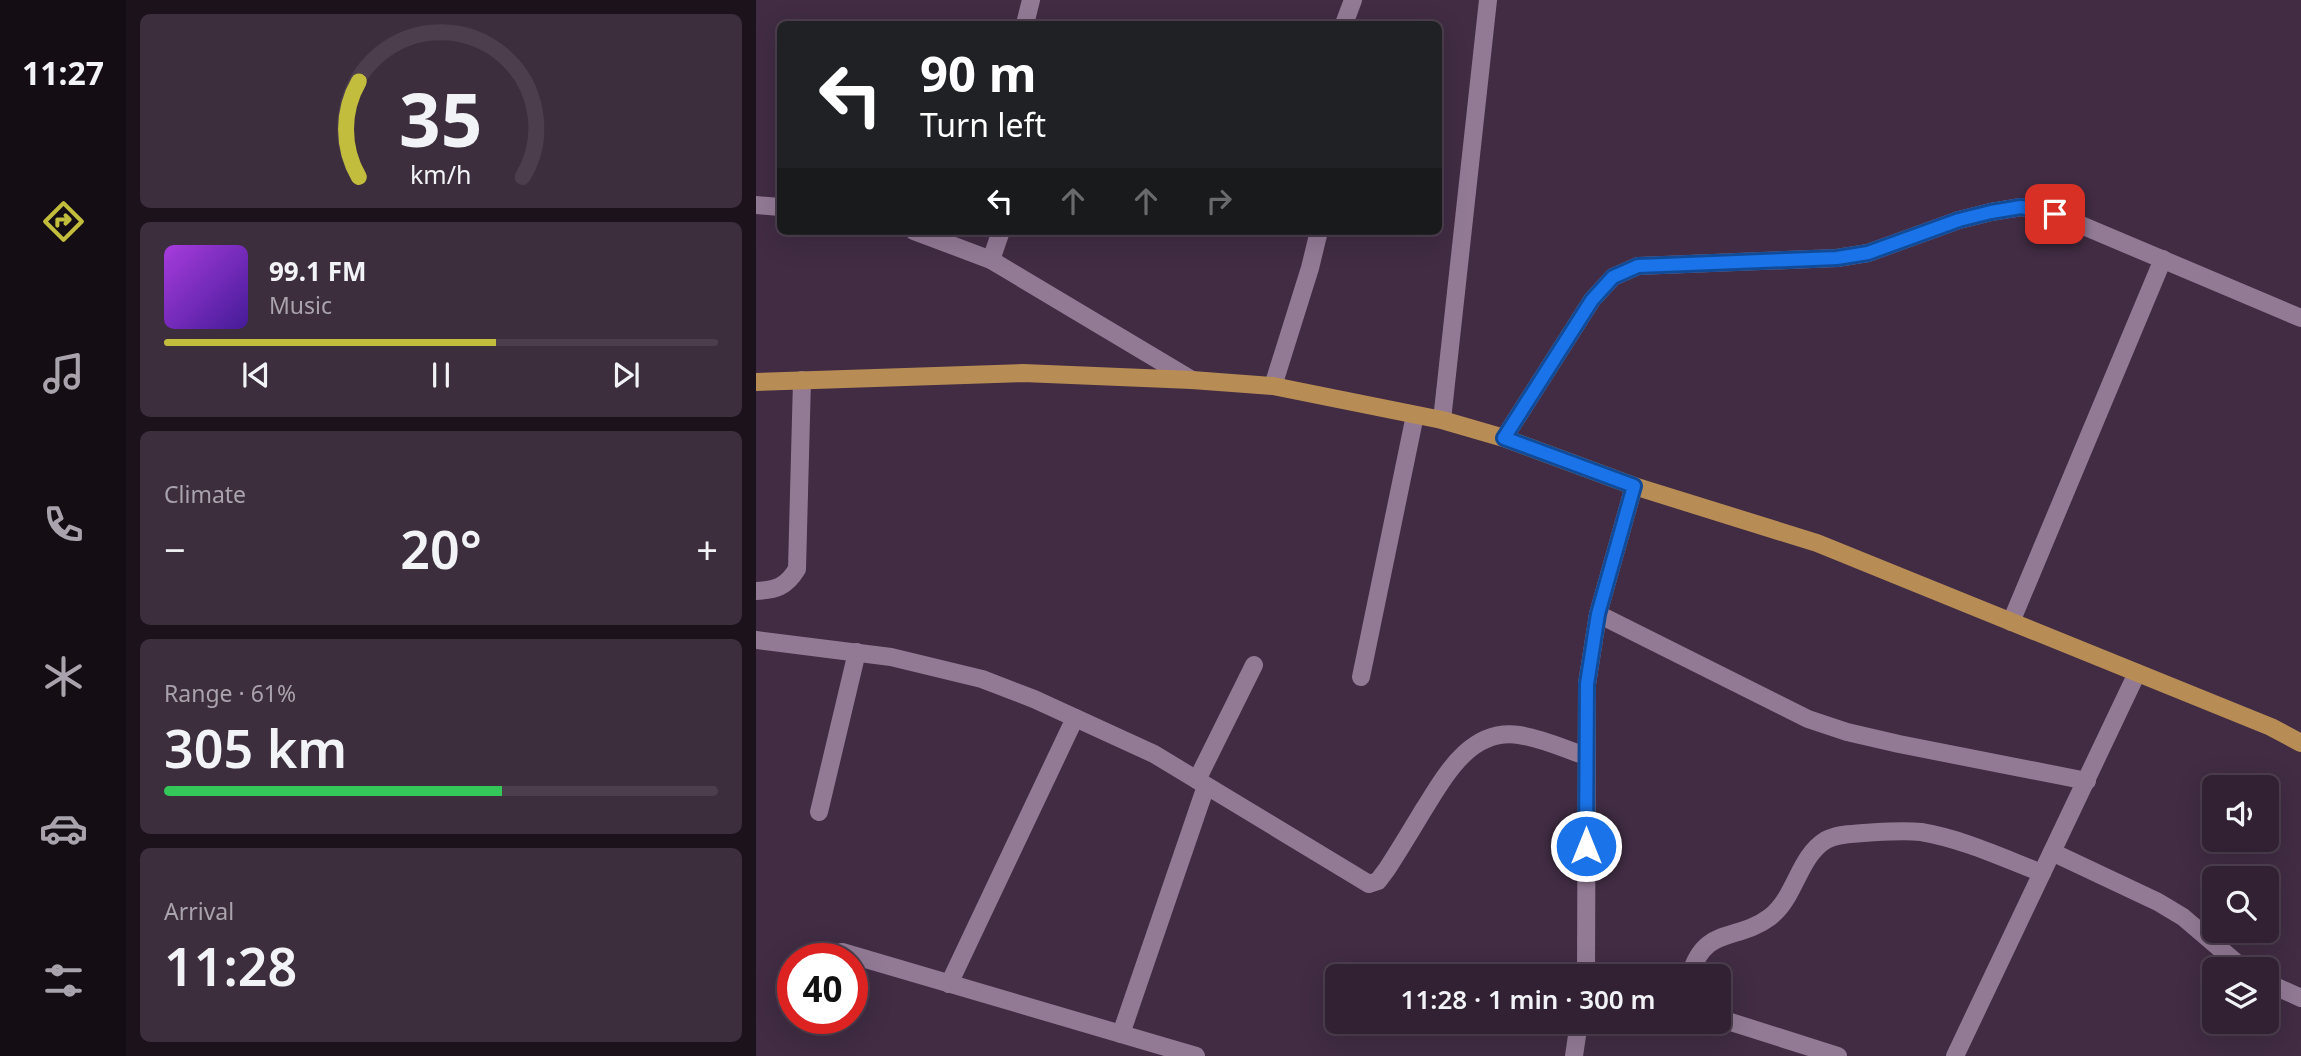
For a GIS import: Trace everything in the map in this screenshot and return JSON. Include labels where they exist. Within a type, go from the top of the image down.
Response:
[{"type":"main road","points":[[756,382],[1023,373],[1192,380],[1273,386],[1442,420],[1504,438],[1634,486],[1817,542],[2270,727],[2301,743]]},
{"type":"street","points":[[1026,21],[1031,0]]},
{"type":"street","points":[[1345,21],[1353,0]]},
{"type":"street","points":[[1442,420],[1488,0]]},
{"type":"street","points":[[756,205],[777,207]]},
{"type":"street","points":[[1504,438],[1592,300],[1613,277],[1638,266],[1837,258],[1868,253],[1970,217],[2021,207],[2055,214],[2301,318]]},
{"type":"street","points":[[925,235],[991,260],[1192,380]]},
{"type":"street","points":[[991,260],[1000,235]]},
{"type":"street","points":[[1273,386],[1318,235]]},
{"type":"street","points":[[2011,622],[2163,259]]},
{"type":"street","points":[[756,591],[777,590],[789,582],[797,569],[802,380]]},
{"type":"street","points":[[1362,677],[1415,415]]},
{"type":"street","points":[[1586,964],[1587,684],[1598,614],[1634,486]]},
{"type":"street","points":[[1598,614],[1808,719],[1847,732],[1899,744],[2087,781]]},
{"type":"street","points":[[756,640],[891,657],[982,679],[1154,754],[1369,884],[1378,881],[1387,869],[1450,767],[1470,748],[1488,737],[1500,734],[1521,735],[1586,756]]},
{"type":"street","points":[[819,812],[857,652]]},
{"type":"street","points":[[1122,1034],[1202,783],[1254,665]]},
{"type":"street","points":[[1955,1056],[2137,673]]},
{"type":"street","points":[[949,984],[1075,718]]},
{"type":"street","points":[[1695,964],[1700,952],[1711,941],[1770,917],[1783,904],[1813,852],[1827,840],[1842,835],[1921,832],[2042,873]]},
{"type":"street","points":[[2052,852],[2158,902],[2183,917],[2230,957]]},
{"type":"street","points":[[868,960],[1196,1056]]},
{"type":"street","points":[[2279,988],[2301,998]]},
{"type":"street","points":[[1731,1022],[1838,1056]]},
{"type":"street","points":[[1574,1056],[1577,1034]]},
{"type":"route","points":[[1586,846],[1587,684],[1598,614],[1634,486],[1504,438],[1592,300],[1613,277],[1638,266],[1837,258],[1868,253],[1959,220],[1991,212],[2021,207],[2055,214]]}]
